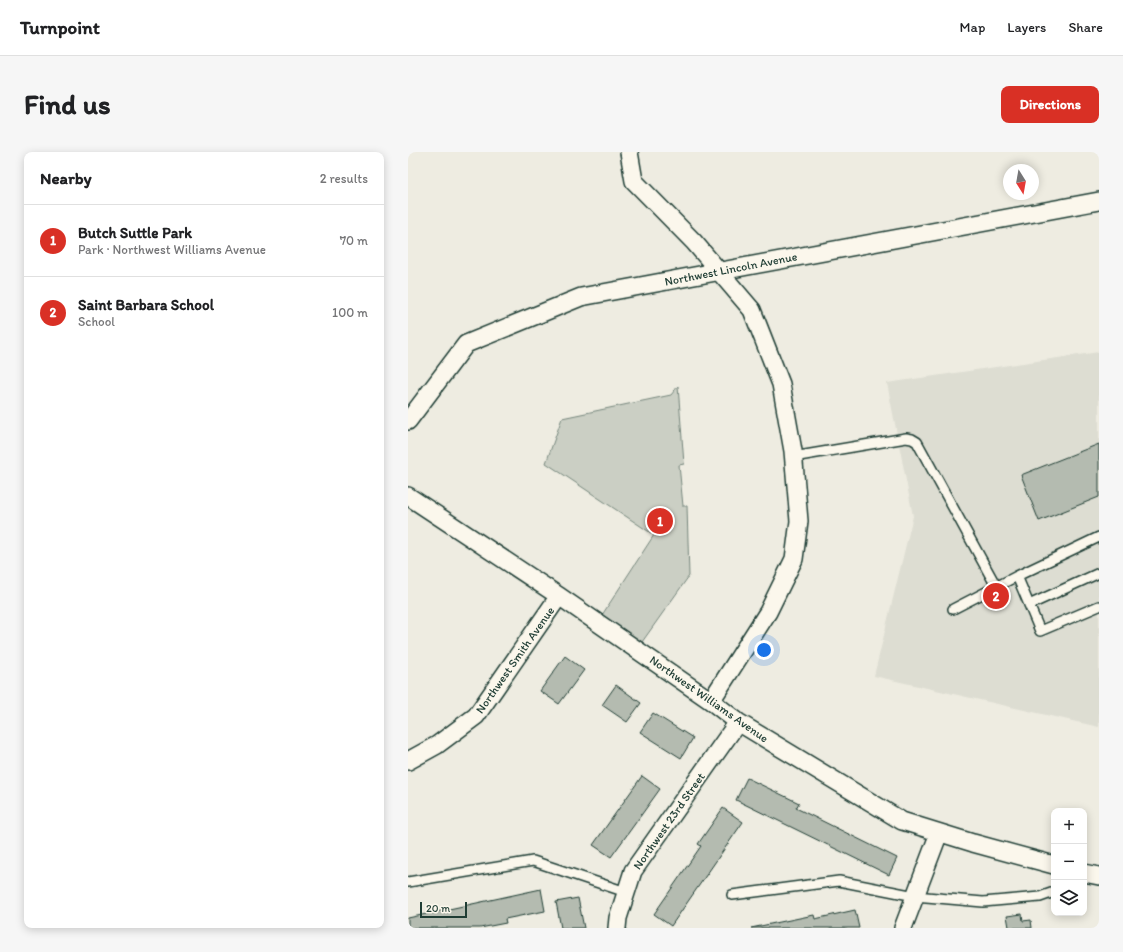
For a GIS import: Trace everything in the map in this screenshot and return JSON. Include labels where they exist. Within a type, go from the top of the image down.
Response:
[{"type":"street","points":[[630,152],[634,181],[694,242],[752,310],[781,384],[793,457],[799,521],[794,559],[768,612],[712,701]]},
{"type":"street","name":"Northwest Lincoln Avenue","points":[[408,421],[466,344],[581,298],[1099,201]]},
{"type":"street","name":"Northwest Williams Avenue","points":[[408,496],[559,596],[712,701],[738,722],[902,821],[939,833],[1051,864]]},
{"type":"street","name":"Northwest Smith Avenue","points":[[408,761],[437,745],[476,716],[559,596]]},
{"type":"street","name":"Northwest 23rd Street","points":[[617,928],[618,918],[633,871],[738,722]]},
{"type":"street","points":[[903,928],[939,833]]},
{"type":"lane","points":[[793,457],[906,438],[917,442],[996,586]]},
{"type":"lane","points":[[953,609],[996,586],[1099,537]]},
{"type":"lane","points":[[1029,605],[1099,572]]},
{"type":"lane","points":[[1018,576],[1040,631],[1099,606]]},
{"type":"lane","points":[[408,882],[533,861],[626,892]]},
{"type":"lane","points":[[732,895],[840,881],[915,896],[983,902],[1040,897],[1051,893]]},
{"type":"shaded area","points":[[1099,352],[1099,727],[874,676],[913,516],[887,383]]},
{"type":"shaded area","points":[[678,386],[684,464],[679,465],[683,506],[687,506],[689,576],[642,642],[602,615],[654,535],[546,463],[562,418],[671,395]]},
{"type":"building","points":[[1099,444],[1099,497],[1039,521],[1021,475]]},
{"type":"building","points":[[565,656],[584,670],[559,704],[540,691]]},
{"type":"building","points":[[616,685],[641,703],[627,722],[602,705]]},
{"type":"building","points":[[653,713],[693,738],[681,758],[640,732]]},
{"type":"building","points":[[642,776],[660,789],[611,857],[593,845]]},
{"type":"building","points":[[747,778],[799,803],[796,808],[897,858],[889,875],[736,800]]},
{"type":"building","points":[[723,808],[743,822],[671,926],[654,914],[701,846],[698,844]]},
{"type":"building","points":[[541,889],[545,911],[505,919],[506,923],[480,928],[408,928],[408,918]]},
{"type":"building","points":[[578,898],[584,928],[561,928],[556,902]]},
{"type":"building","points":[[855,910],[859,928],[751,928],[814,915],[815,919]]},
{"type":"building","points":[[1022,914],[1023,921],[1031,920],[1032,928],[1006,928],[1009,927],[1007,916]]},
{"type":"place","name":"Butch Suttle Park","points":[[660,521]]},
{"type":"place","name":"Saint Barbara School","points":[[996,596]]}]
